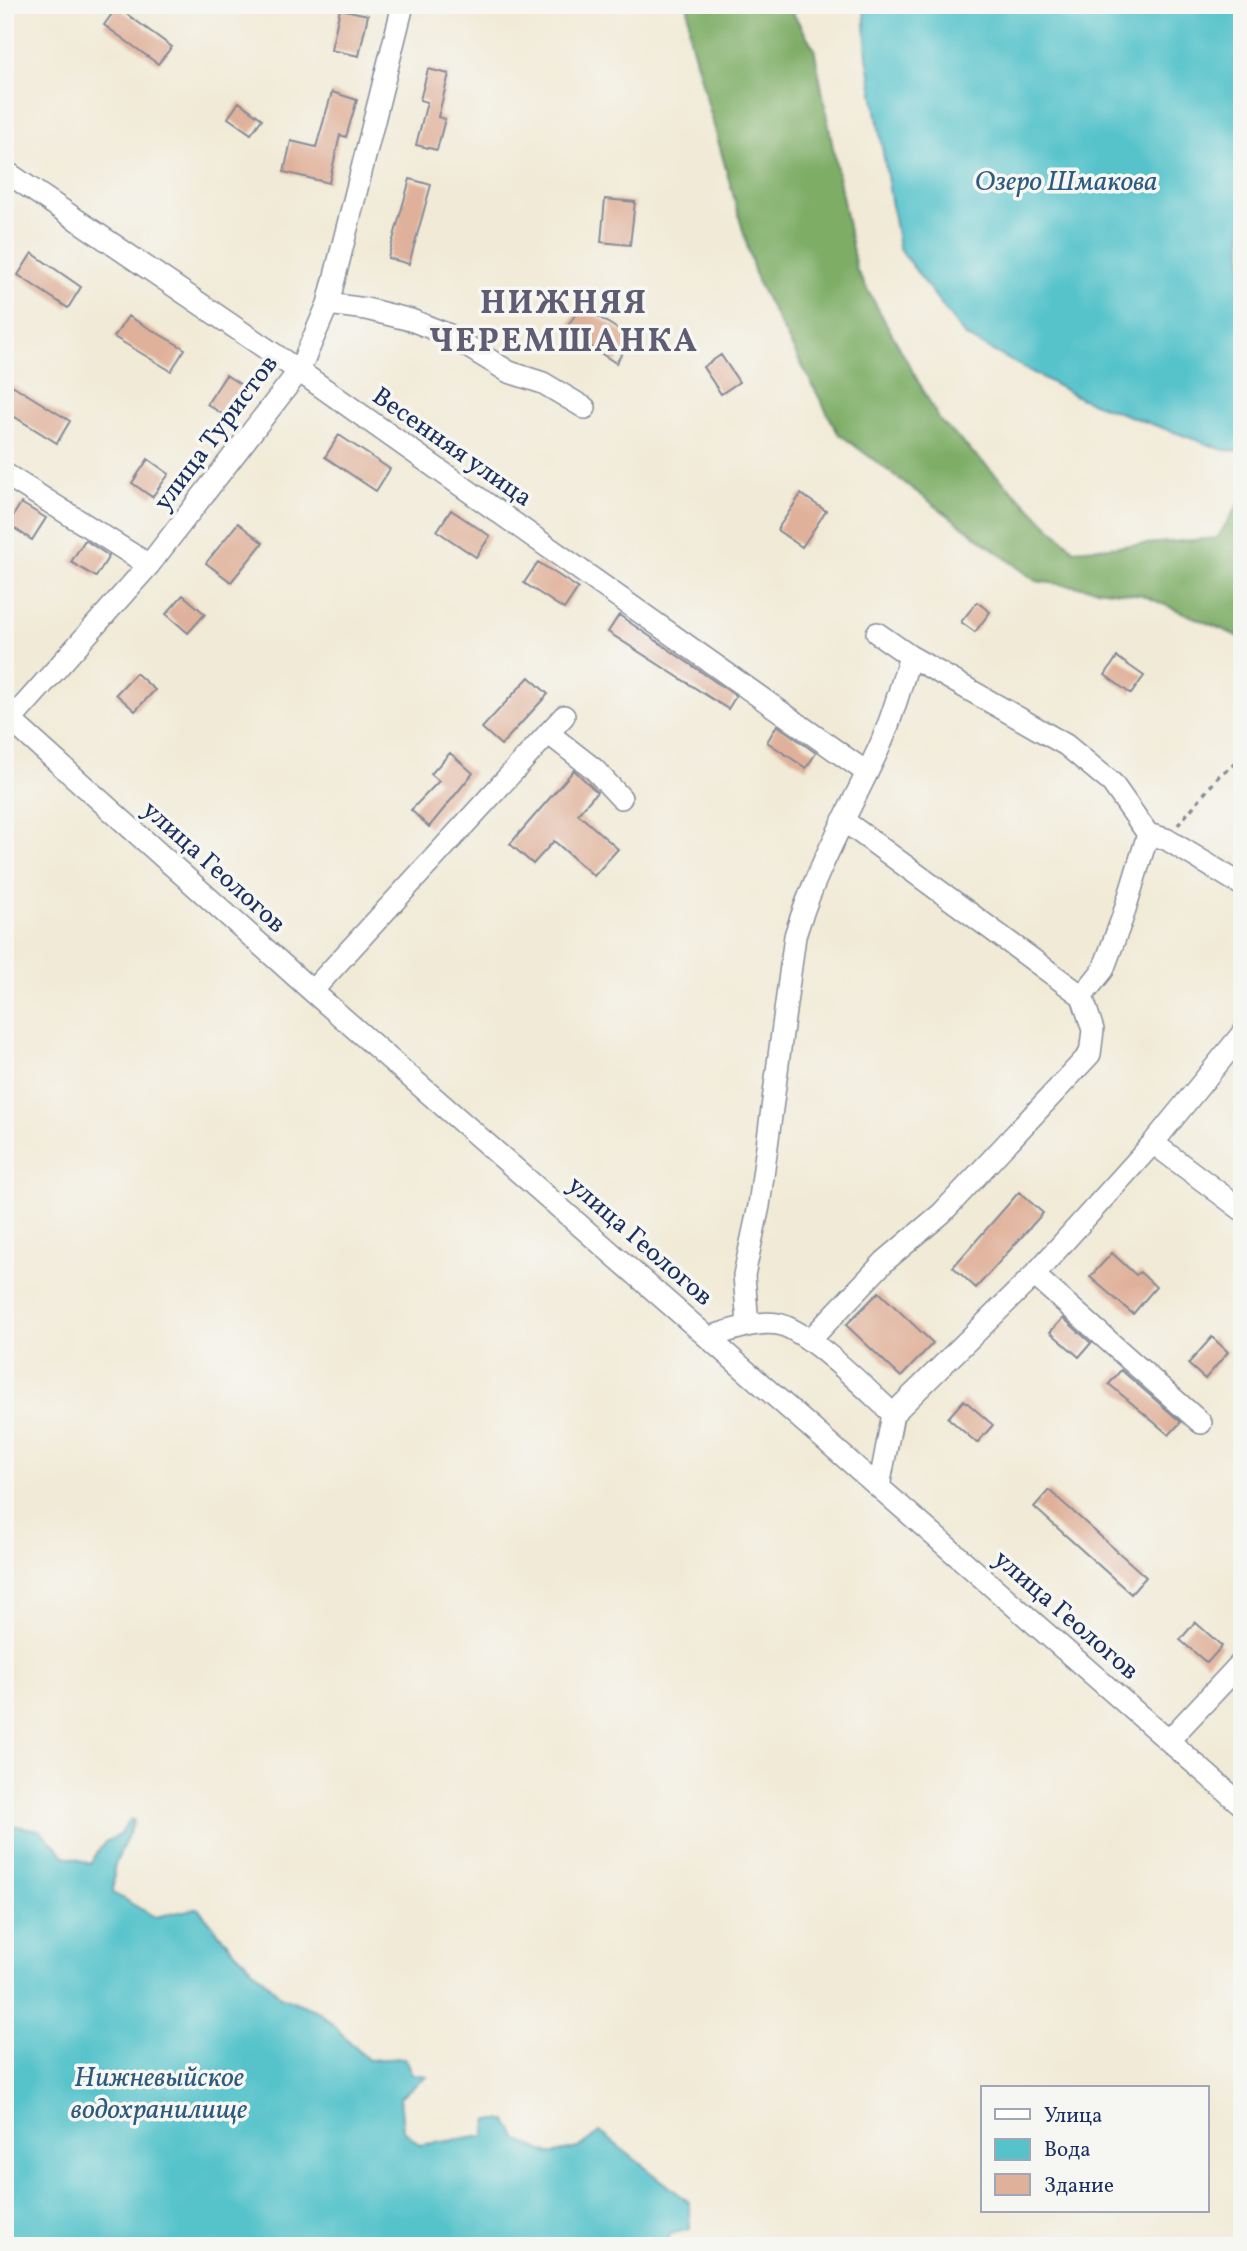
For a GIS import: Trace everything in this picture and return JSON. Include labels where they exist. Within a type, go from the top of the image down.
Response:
[{"type":"street","name":"улица Туристов","points":[[8,717],[149,565],[299,371],[328,304],[397,7]]},
{"type":"street","name":"Весенняя улица","points":[[5,171],[299,371],[866,772]]},
{"type":"street","points":[[328,304],[366,309],[449,335],[509,372],[543,383],[585,408]]},
{"type":"street","points":[[5,474],[149,565]]},
{"type":"street","points":[[877,633],[910,656],[1066,745],[1112,783],[1157,837],[1242,885]]},
{"type":"street","points":[[748,1325],[744,1275],[759,1206],[794,936],[843,820],[880,747],[910,656]]},
{"type":"street","points":[[312,991],[564,716]]},
{"type":"street","name":"улица Геологов","points":[[8,717],[312,991],[1242,1805]]},
{"type":"street","points":[[548,733],[594,769],[621,798]]},
{"type":"street","points":[[810,1340],[885,1261],[942,1213],[1090,1054],[1093,1030],[1082,996],[843,820]]},
{"type":"street","points":[[1082,996],[1103,970],[1157,837]]},
{"type":"street","points":[[879,1487],[893,1414],[1034,1275],[1153,1143],[1242,1034]]},
{"type":"street","points":[[1153,1143],[1242,1210]]},
{"type":"street","points":[[1034,1275],[1201,1423]]},
{"type":"street","points":[[709,1337],[748,1325],[779,1324],[810,1340],[893,1414]]},
{"type":"street","points":[[1169,1740],[1242,1662]]},
{"type":"path","points":[[1157,837],[1219,776],[1242,758]]},
{"type":"green space","points":[[688,5],[788,5],[814,48],[856,269],[940,421],[1074,550],[1217,538],[1242,499],[1242,638],[1142,595],[1036,581],[838,433],[757,281],[690,39]]},
{"type":"water","name":"Озеро Шмакова","points":[[864,5],[1242,5],[1242,451],[1224,450],[1082,399],[965,336],[899,248],[867,56]]},
{"type":"water","name":"Нижневыйское водохранилище","points":[[131,1819],[134,1821],[114,1867],[113,1893],[155,1917],[198,1908],[228,1944],[280,1996],[320,2012],[368,2060],[405,2058],[412,2074],[427,2076],[400,2097],[403,2129],[419,2145],[485,2136],[488,2120],[506,2120],[519,2141],[550,2154],[579,2148],[600,2132],[689,2202],[690,2229],[670,2234],[668,2243],[657,2241],[655,2246],[5,2246],[5,1824],[39,1830],[65,1856],[90,1863],[105,1842],[118,1836]]},
{"type":"building","points":[[117,7],[172,47],[158,64],[104,25]]},
{"type":"building","points":[[340,9],[368,15],[359,56],[331,50]]},
{"type":"building","points":[[428,69],[449,74],[438,117],[445,119],[437,150],[416,145],[427,102],[420,100]]},
{"type":"building","points":[[332,92],[357,100],[346,137],[340,135],[329,183],[284,172],[291,141],[316,147]]},
{"type":"building","points":[[239,102],[262,119],[251,134],[228,118]]},
{"type":"building","points":[[410,179],[431,185],[409,264],[388,258]]},
{"type":"building","points":[[605,199],[635,202],[630,245],[601,242]]},
{"type":"building","points":[[32,253],[81,287],[68,308],[18,275]]},
{"type":"building","points":[[581,306],[632,338],[616,363],[565,330]]},
{"type":"building","points":[[128,316],[185,349],[171,371],[114,337]]},
{"type":"building","points":[[721,355],[739,382],[721,394],[703,367]]},
{"type":"building","points":[[226,375],[252,392],[233,421],[207,404]]},
{"type":"building","points":[[12,385],[70,421],[57,443],[5,411],[5,395]]},
{"type":"building","points":[[339,435],[390,469],[376,491],[325,457]]},
{"type":"building","points":[[148,459],[169,474],[152,497],[132,483]]},
{"type":"building","points":[[801,494],[826,511],[802,547],[777,530]]},
{"type":"building","points":[[21,503],[46,518],[32,540],[8,524]]},
{"type":"building","points":[[451,510],[490,536],[476,557],[437,531]]},
{"type":"building","points":[[238,523],[263,543],[231,582],[206,563]]},
{"type":"building","points":[[85,540],[109,556],[96,577],[71,562]]},
{"type":"building","points":[[538,562],[578,588],[564,609],[524,583]]},
{"type":"building","points":[[183,595],[205,614],[188,633],[166,614]]},
{"type":"building","points":[[977,602],[990,612],[975,632],[961,622]]},
{"type":"building","points":[[619,615],[736,696],[728,709],[608,632]]},
{"type":"building","points":[[1117,657],[1144,676],[1131,694],[1105,675]]},
{"type":"building","points":[[136,673],[155,690],[135,711],[116,694]]},
{"type":"building","points":[[529,677],[548,694],[501,745],[482,728]]},
{"type":"building","points":[[777,725],[816,753],[806,768],[767,742]]},
{"type":"building","points":[[450,753],[473,773],[429,827],[411,810],[439,781],[431,774]]},
{"type":"building","points":[[574,770],[597,792],[578,814],[618,849],[594,876],[554,841],[533,864],[510,844]]},
{"type":"building","points":[[1019,1192],[1043,1213],[976,1288],[953,1267]]},
{"type":"building","points":[[1112,1253],[1136,1275],[1140,1272],[1156,1287],[1133,1314],[1090,1277]]},
{"type":"building","points":[[879,1292],[933,1343],[901,1377],[846,1325]]},
{"type":"building","points":[[1063,1318],[1091,1343],[1079,1357],[1050,1332]]},
{"type":"building","points":[[1212,1337],[1228,1352],[1205,1379],[1188,1364]]},
{"type":"building","points":[[1121,1370],[1181,1422],[1169,1435],[1109,1384]]},
{"type":"building","points":[[964,1400],[993,1425],[977,1443],[948,1418]]},
{"type":"building","points":[[1049,1490],[1146,1577],[1131,1594],[1034,1507]]},
{"type":"building","points":[[1195,1622],[1222,1646],[1207,1663],[1180,1640]]},
{"type":"district","name":"НИЖНЯЯ ЧЕРЕМШАНКА","points":[[564,320]]}]
